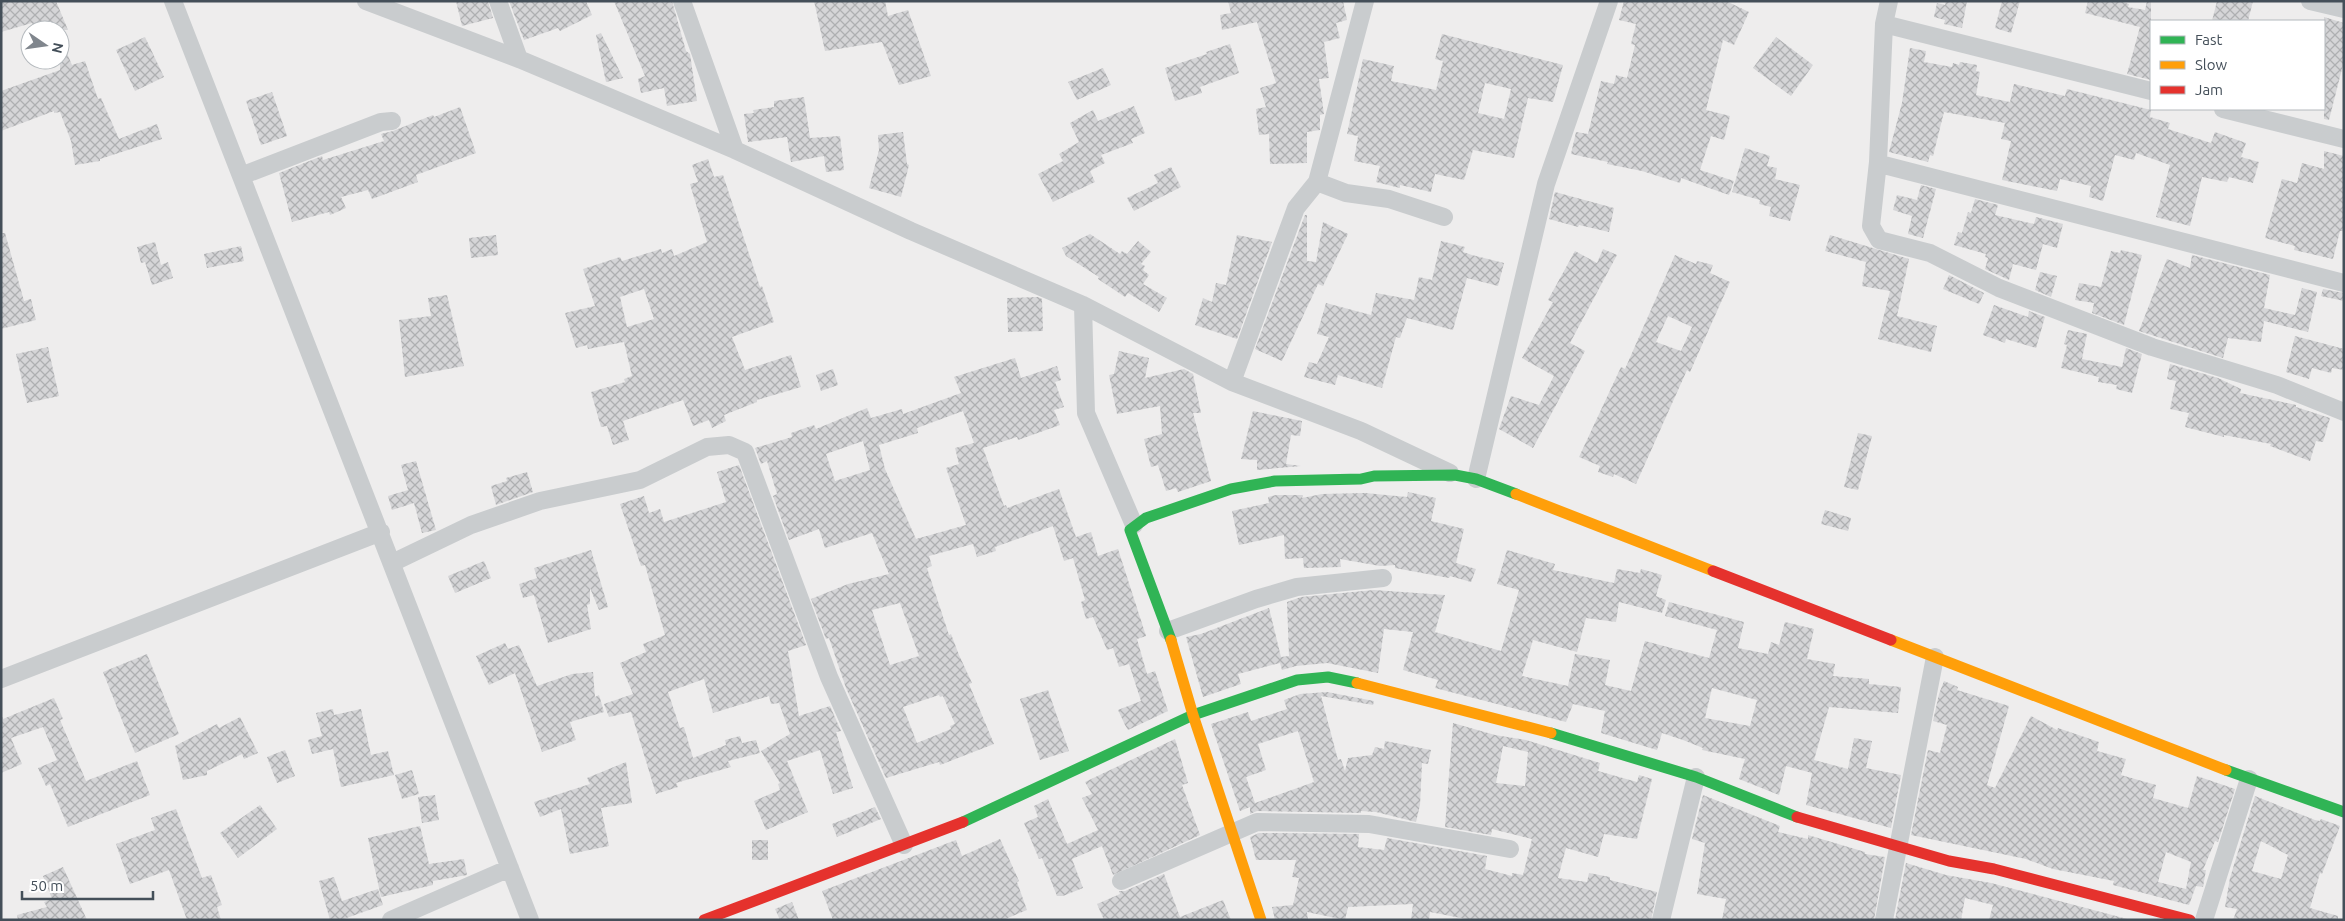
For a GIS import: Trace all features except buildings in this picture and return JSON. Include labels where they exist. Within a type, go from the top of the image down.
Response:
[{"type":"street","points":[[173,1],[381,532],[530,920]]},
{"type":"street","points":[[366,1],[519,59],[735,150],[965,255],[1083,305],[1232,382],[1361,431],[1455,475]]},
{"type":"street","points":[[498,1],[519,59]]},
{"type":"street","points":[[682,1],[735,150]]},
{"type":"street","points":[[1232,382],[1296,208],[1317,182],[1365,1]]},
{"type":"street","points":[[1476,479],[1546,184],[1609,1]]},
{"type":"street","points":[[1889,1],[1884,24],[1876,154],[1878,162],[1871,226],[1879,240],[1930,253],[1999,288],[2152,347],[2277,385],[2344,412]]},
{"type":"street","points":[[2310,1],[2344,9]]},
{"type":"street","points":[[1884,24],[2150,91]]},
{"type":"street","points":[[2227,110],[2344,139]]},
{"type":"street","points":[[241,176],[381,122],[392,121]]},
{"type":"street","points":[[1878,162],[2344,284]]},
{"type":"street","points":[[1317,182],[1346,193],[1389,199],[1444,217]]},
{"type":"street","points":[[1083,305],[1086,413],[1134,525]]},
{"type":"street","points":[[392,563],[471,525],[540,500],[640,480],[707,447],[729,445],[745,452],[829,678],[904,845]]},
{"type":"street","points":[[1261,920],[1193,715],[1168,631],[1130,530],[1134,525],[1146,518],[1231,489],[1275,481],[1362,479],[1374,476],[1455,475],[1476,479],[2249,778],[2344,812]]},
{"type":"street","points":[[1,679],[381,532]]},
{"type":"street","points":[[1168,631],[1256,599],[1296,587],[1383,578]]},
{"type":"street","points":[[1884,920],[1935,657]]},
{"type":"street","points":[[704,920],[987,812],[1193,715],[1297,680],[1328,677],[1381,688],[1499,721],[1529,726],[1696,777],[1794,816],[1949,861],[1994,869],[2190,920]]},
{"type":"street","points":[[1661,920],[1696,777]]},
{"type":"street","points":[[2204,920],[2249,778]]},
{"type":"street","points":[[1121,881],[1257,822],[1369,824],[1510,848]]},
{"type":"street","points":[[391,920],[510,868]]},
{"type":"traffic: fast","points":[[1171,640],[1130,530],[1146,518],[1231,489],[1275,481],[1361,479],[1374,476],[1455,475],[1476,479],[1516,494]]},
{"type":"traffic: fast","points":[[963,822],[1193,715],[1297,680],[1328,677],[1357,683]]},
{"type":"traffic: fast","points":[[1551,733],[1696,777],[1797,817]]},
{"type":"traffic: fast","points":[[2226,770],[2344,812]]},
{"type":"traffic: slow","points":[[1516,494],[1713,571]]},
{"type":"traffic: slow","points":[[1171,640],[1193,715],[1261,920]]},
{"type":"traffic: slow","points":[[1891,640],[2226,770]]},
{"type":"traffic: slow","points":[[1357,683],[1551,733]]},
{"type":"traffic: jam","points":[[1713,571],[1891,640]]},
{"type":"traffic: jam","points":[[1797,817],[1949,861],[1994,869],[2190,920]]},
{"type":"traffic: jam","points":[[704,920],[963,822]]}]
